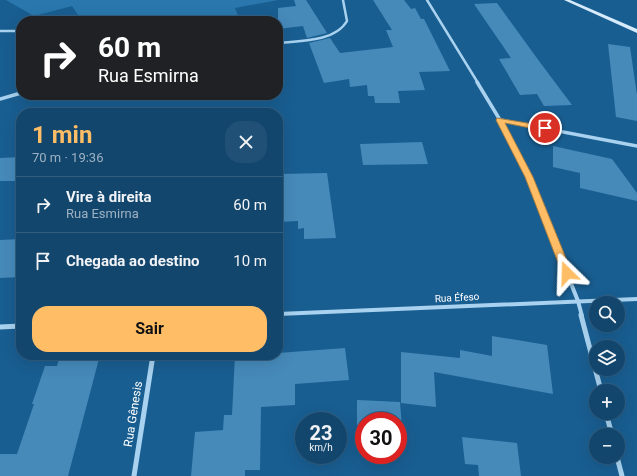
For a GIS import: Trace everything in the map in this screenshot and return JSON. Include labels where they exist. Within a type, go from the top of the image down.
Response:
[{"type":"main road","points":[[566,0],[637,31]]},
{"type":"street","points":[[283,42],[323,37],[336,32],[344,26],[347,21],[343,0]]},
{"type":"street","points":[[426,0],[500,120],[529,177],[578,300],[599,384]]},
{"type":"street","points":[[0,32],[16,31]]},
{"type":"street","points":[[0,99],[16,94]]},
{"type":"street","points":[[500,120],[637,146]]},
{"type":"street","name":"Rua Éfeso","points":[[283,314],[578,300],[637,299]]},
{"type":"street","points":[[0,327],[16,326]]},
{"type":"street","name":"Rua Gênesis","points":[[134,476],[152,360]]},
{"type":"street","points":[[619,464],[622,476]]},
{"type":"shaded area","points":[[6,0],[278,0],[235,8],[238,16],[79,16],[72,6],[34,16]]},
{"type":"building","points":[[294,0],[306,0],[327,33],[307,38],[303,26],[283,28],[283,16],[278,16],[278,8],[296,6]]},
{"type":"building","points":[[373,0],[404,0],[411,9],[415,8],[421,19],[424,19],[450,71],[419,72],[425,90],[398,91],[400,103],[375,103],[374,96],[368,96],[367,85],[350,87],[349,79],[324,83],[309,43],[330,38],[340,53],[393,47],[386,30],[392,30]]},
{"type":"building","points":[[497,3],[572,105],[544,106],[537,94],[520,95],[499,59],[511,58],[474,4]]},
{"type":"building","points":[[608,44],[630,47],[637,95],[637,121],[616,117]]},
{"type":"building","points":[[422,142],[428,164],[363,165],[360,144]]},
{"type":"building","points":[[553,146],[612,159],[637,193],[637,201],[580,188],[580,173],[553,167]]},
{"type":"building","points":[[16,157],[16,181],[0,181],[0,158]]},
{"type":"building","points":[[327,173],[336,238],[304,239],[304,228],[298,229],[298,221],[283,222],[283,174]]},
{"type":"building","points":[[16,239],[16,277],[0,278],[0,240]]},
{"type":"building","points":[[492,336],[547,345],[553,394],[434,372],[436,407],[401,403],[401,352],[460,358],[460,350],[492,356]]},
{"type":"building","points":[[345,348],[349,380],[295,384],[295,405],[261,407],[260,470],[245,470],[245,476],[191,476],[195,432],[223,430],[224,415],[232,415],[235,360],[283,360],[283,353]]},
{"type":"building","points":[[59,360],[99,360],[68,476],[0,476],[0,454],[17,454],[45,366],[57,366]]},
{"type":"building","points":[[357,400],[400,402],[401,412],[357,412]]},
{"type":"building","points":[[462,437],[517,443],[521,476],[479,476],[478,465],[465,464]]},
{"type":"route","points":[[545,128],[500,120],[529,177],[567,273]]}]
